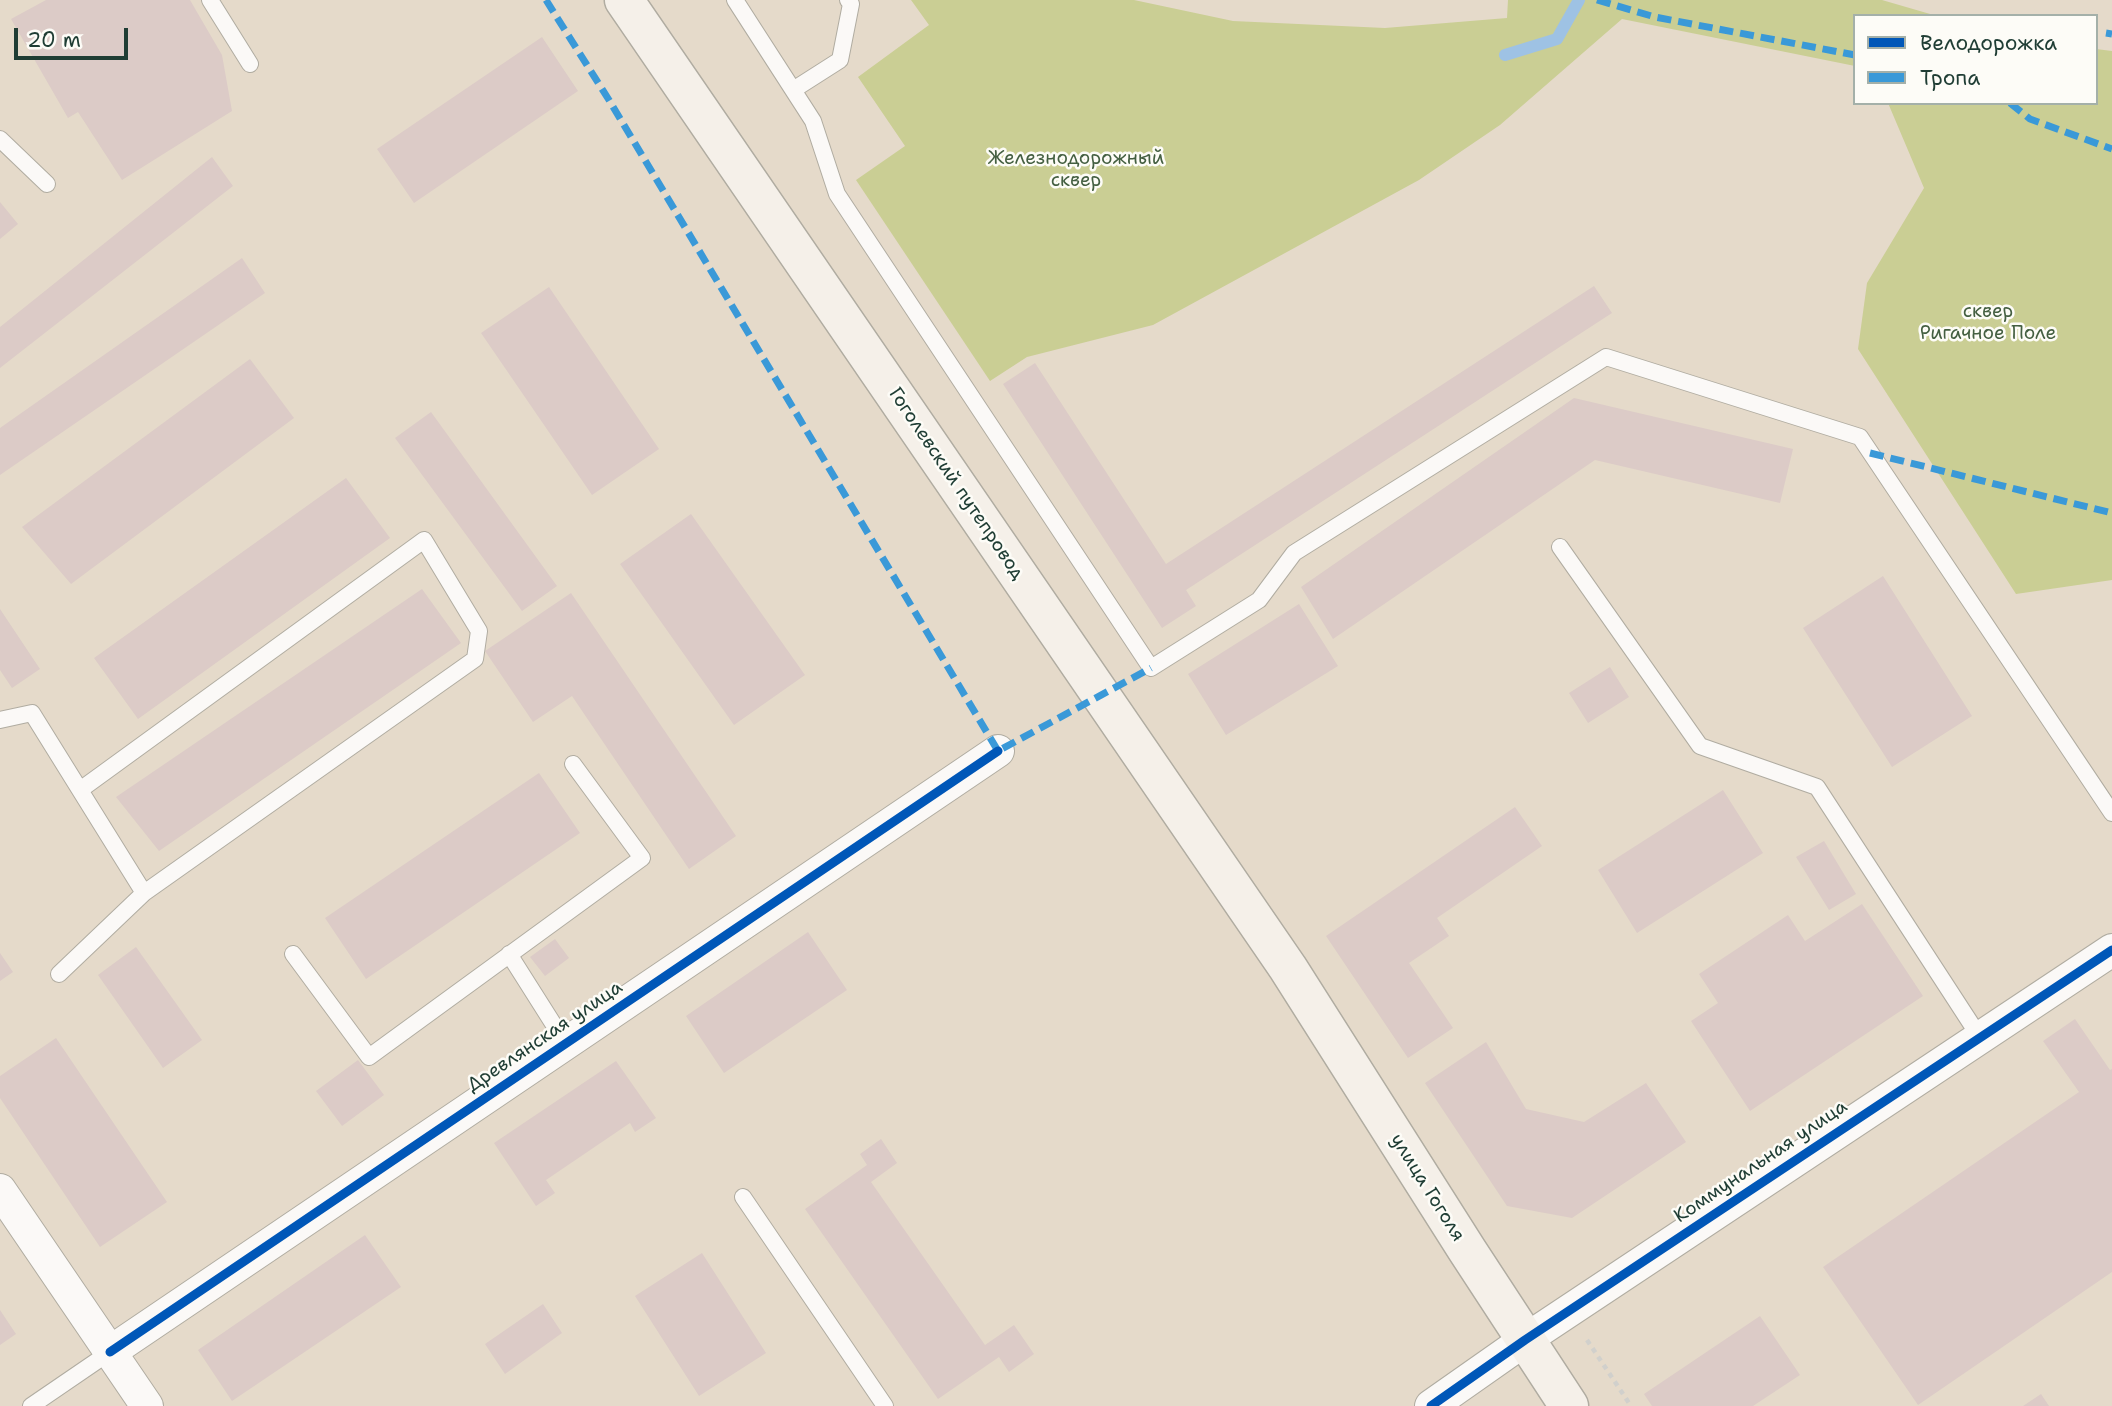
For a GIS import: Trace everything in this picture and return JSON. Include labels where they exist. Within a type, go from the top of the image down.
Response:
[{"type":"main road","name":"Гоголевский путепровод","points":[[624,0],[1287,968]]},
{"type":"main road","name":"улица Гоголя","points":[[1287,968],[1569,1406]]},
{"type":"street","name":"Древлянская улица","points":[[110,1352],[998,751]]},
{"type":"street","name":"Коммунальная улица","points":[[1431,1406],[1979,1036],[2112,950]]},
{"type":"street","points":[[0,1191],[147,1406]]},
{"type":"lane","points":[[210,0],[250,64]]},
{"type":"lane","points":[[734,0],[813,121],[837,194],[1152,668],[1259,600],[1294,553],[1606,357],[1860,437],[2112,813]]},
{"type":"lane","points":[[793,90],[840,60],[851,4],[848,0]]},
{"type":"lane","points":[[0,139],[47,184]]},
{"type":"lane","points":[[59,975],[144,893],[475,659],[479,631],[424,540],[80,790]]},
{"type":"lane","points":[[1560,547],[1700,746],[1817,787],[1979,1036]]},
{"type":"lane","points":[[0,720],[32,713],[144,893]]},
{"type":"lane","points":[[293,954],[369,1057],[642,858],[573,764]]},
{"type":"lane","points":[[509,954],[566,1044]]},
{"type":"lane","points":[[743,1196],[885,1406]]},
{"type":"lane","points":[[31,1406],[110,1352]]},
{"type":"path","points":[[1589,1342],[1631,1406]]},
{"type":"green space","name":"Железнодорожный сквер","points":[[911,0],[1134,0],[1233,21],[1385,28],[1507,18],[1508,0],[1882,0],[1930,14],[1853,14],[1853,66],[1622,19],[1500,125],[1419,180],[1153,325],[1027,357],[990,381],[856,180],[905,146],[858,77],[929,25]]},
{"type":"green space","name":"сквер Ригачное Поле","points":[[2098,49],[2112,51],[2112,580],[2016,594],[1858,349],[1867,283],[1924,188],[1889,105],[2098,105]]},
{"type":"building","points":[[46,0],[190,0],[222,55],[232,111],[122,180],[78,112],[68,118],[11,19]]},
{"type":"building","points":[[542,37],[578,91],[414,203],[377,149]]},
{"type":"building","points":[[212,157],[233,186],[0,368],[0,327]]},
{"type":"building","points":[[0,202],[18,224],[0,239]]},
{"type":"building","points":[[242,258],[265,293],[0,475],[0,428]]},
{"type":"building","points":[[1594,286],[1612,313],[1186,590],[1196,606],[1162,628],[1003,384],[1035,363],[1166,564]]},
{"type":"building","points":[[549,287],[659,449],[592,495],[481,333]]},
{"type":"building","points":[[250,359],[294,418],[71,584],[22,527]]},
{"type":"building","points":[[1574,398],[1793,449],[1780,503],[1595,460],[1333,639],[1301,587]]},
{"type":"building","points":[[431,412],[557,586],[522,611],[395,438]]},
{"type":"building","points":[[346,478],[390,538],[138,719],[94,658]]},
{"type":"building","points":[[691,514],[805,675],[734,725],[620,564]]},
{"type":"building","points":[[1883,576],[1972,716],[1892,767],[1803,628]]},
{"type":"building","points":[[422,589],[461,643],[159,851],[116,797]]},
{"type":"building","points":[[571,593],[736,836],[689,869],[572,696],[533,722],[485,651]]},
{"type":"building","points":[[1299,604],[1338,666],[1226,735],[1188,674]]},
{"type":"building","points":[[0,609],[40,669],[12,688],[0,670]]},
{"type":"building","points":[[1610,667],[1629,697],[1588,723],[1569,693]]},
{"type":"building","points":[[539,773],[580,833],[366,979],[325,918]]},
{"type":"building","points":[[1723,790],[1763,853],[1637,933],[1598,870]]},
{"type":"building","points":[[1515,807],[1542,846],[1437,918],[1449,936],[1409,963],[1453,1028],[1408,1058],[1326,936]]},
{"type":"building","points":[[1824,841],[1856,894],[1829,910],[1796,857]]},
{"type":"building","points":[[1862,904],[1923,996],[1750,1111],[1691,1021],[1718,1003],[1699,974],[1788,915],[1805,941]]},
{"type":"building","points":[[808,932],[847,990],[724,1073],[686,1016]]},
{"type":"building","points":[[555,939],[569,958],[545,976],[530,957]]},
{"type":"building","points":[[136,947],[202,1040],[163,1068],[98,975]]},
{"type":"building","points":[[0,953],[13,972],[0,981]]},
{"type":"building","points":[[2075,1019],[2110,1070],[2112,1069],[2112,1272],[1918,1405],[1823,1267],[2079,1092],[2043,1041]]},
{"type":"building","points":[[56,1038],[167,1202],[100,1247],[0,1098],[0,1076]]},
{"type":"building","points":[[1486,1042],[1526,1109],[1584,1122],[1646,1083],[1686,1142],[1572,1218],[1507,1206],[1425,1083]]},
{"type":"building","points":[[358,1060],[384,1095],[342,1126],[316,1091]]},
{"type":"building","points":[[616,1061],[656,1118],[635,1132],[630,1123],[546,1180],[555,1193],[536,1206],[494,1143]]},
{"type":"building","points":[[881,1139],[897,1163],[871,1182],[985,1345],[1014,1325],[1034,1354],[1009,1372],[999,1357],[938,1399],[805,1209],[867,1165],[860,1154]]},
{"type":"building","points":[[365,1235],[401,1287],[232,1401],[198,1350]]},
{"type":"building","points":[[702,1253],[766,1353],[699,1396],[635,1296]]},
{"type":"building","points":[[543,1304],[562,1333],[505,1374],[485,1344]]},
{"type":"building","points":[[0,1310],[16,1334],[0,1345]]},
{"type":"building","points":[[1760,1316],[1800,1375],[1753,1406],[1652,1406],[1644,1394]]},
{"type":"building","points":[[2041,1394],[2049,1406],[2023,1406]]},
{"type":"waterway","points":[[1505,55],[1557,39],[1579,0]]},
{"type":"marked path","points":[[546,0],[609,100],[998,751],[1151,668]]},
{"type":"marked path","points":[[1597,0],[1655,17],[1853,55]]},
{"type":"marked path","points":[[2106,33],[2112,34]]},
{"type":"marked path","points":[[2012,105],[2030,119],[2112,149]]},
{"type":"marked path","points":[[1870,453],[2112,513]]},
{"type":"cycle path","points":[[110,1352],[998,751]]},
{"type":"cycle path","points":[[1431,1406],[1525,1340],[2112,950]]}]
